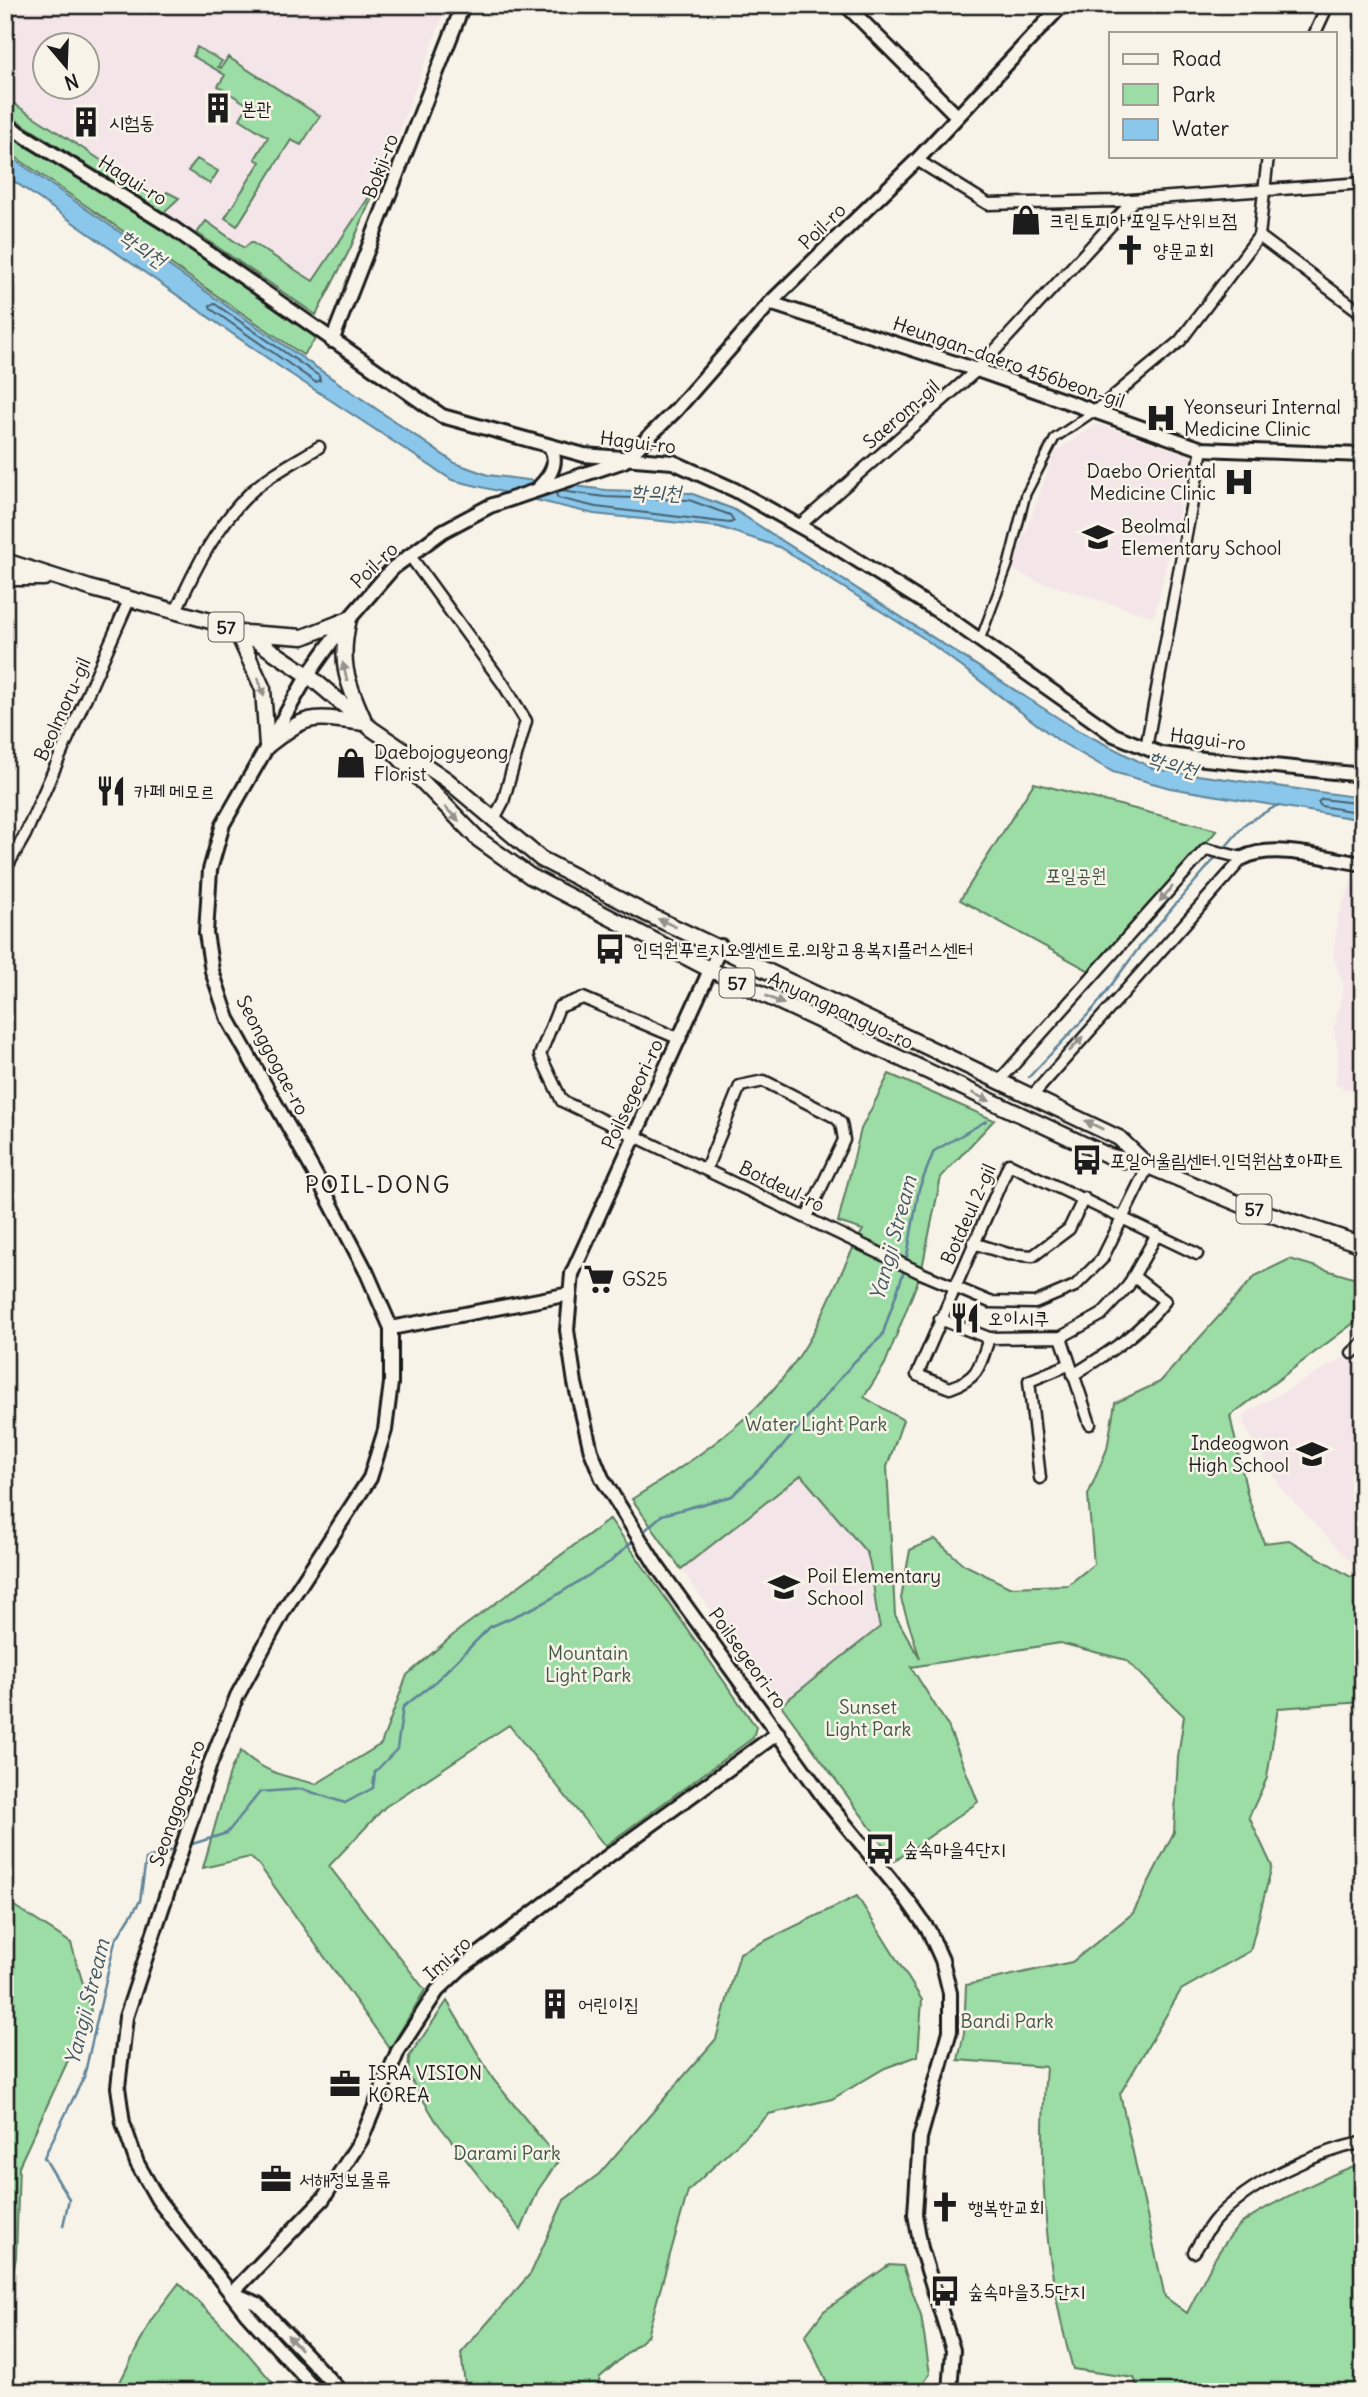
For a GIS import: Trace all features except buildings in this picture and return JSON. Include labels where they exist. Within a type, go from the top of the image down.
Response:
[{"type":"main road","name":"Anyangpangyo-ro","points":[[5,561],[176,611],[254,639],[308,675],[368,726],[478,839],[530,876],[711,971],[1109,1156],[1148,1166],[1242,1205],[1363,1245]]},
{"type":"main road","name":"Anyangpangyo-ro","points":[[5,578],[56,577]]},
{"type":"main road","points":[[267,746],[262,689],[237,632],[303,637],[349,619]]},
{"type":"main road","points":[[349,619],[342,660],[348,685],[368,726]]},
{"type":"main road","points":[[267,746],[300,721],[313,717],[368,726]]},
{"type":"main road","name":"Anyangpangyo-ro","points":[[368,726],[447,780],[541,859],[581,882],[721,946],[1119,1138],[1148,1166]]},
{"type":"street","name":"Bokji-ro","points":[[332,341],[463,5]]},
{"type":"street","points":[[846,5],[956,116]]},
{"type":"street","name":"Poil-ro","points":[[308,675],[349,619],[393,568],[443,531],[490,506],[624,461],[676,411],[770,303],[917,160],[1062,5]]},
{"type":"street","points":[[1315,32],[1328,5]]},
{"type":"street","name":"Hagui-ro","points":[[5,124],[167,224],[442,416],[552,451],[624,461],[673,462],[735,490],[799,526],[980,640],[1114,735],[1146,748],[1185,757],[1363,775]]},
{"type":"street","points":[[980,640],[1008,565],[1026,494],[1055,438],[1096,411],[1180,341],[1259,236],[1268,158]]},
{"type":"street","points":[[917,160],[988,204],[1134,200],[1363,183]]},
{"type":"street","name":"Saerom-gil","points":[[799,526],[977,370],[1134,200]]},
{"type":"street","points":[[1259,236],[1363,314]]},
{"type":"street","name":"Heungan-daero 456beon-gil","points":[[770,303],[977,370],[1202,449],[1363,455]]},
{"type":"street","points":[[176,611],[192,575],[224,522],[253,491],[319,447]]},
{"type":"street","points":[[1146,748],[1202,449]]},
{"type":"street","points":[[538,489],[550,476],[552,451]]},
{"type":"street","points":[[410,556],[504,685],[526,721],[503,802],[493,821]]},
{"type":"street","name":"Beolmoru-gil","points":[[5,870],[25,835],[130,598]]},
{"type":"street","name":"Seonggogae-ro","points":[[308,675],[223,824],[210,870],[205,933],[212,971],[228,1019],[368,1273],[391,1328],[391,1383],[385,1430],[370,1478],[284,1610],[237,1696],[209,1764],[127,2018],[118,2087],[122,2123],[137,2163],[158,2200],[247,2314],[318,2392]]},
{"type":"street","points":[[1000,1080],[1206,849],[1242,858]]},
{"type":"street","points":[[1032,1096],[1242,858],[1255,851],[1304,854],[1363,864]]},
{"type":"street","name":"Poilsegeori-ro","points":[[721,946],[581,1248],[572,1274],[567,1330],[583,1421],[601,1478],[637,1537],[827,1802],[908,1901],[929,1931],[942,1959],[950,1993],[950,2031],[920,2138],[915,2214],[921,2248],[953,2350],[950,2392]]},
{"type":"street","name":"Botdeul-ro","points":[[680,1039],[583,998],[559,1007],[540,1055],[562,1101],[633,1138],[706,1169],[954,1288],[990,1302],[1035,1303],[1075,1286],[1102,1259],[1148,1166]]},
{"type":"street","points":[[706,1169],[740,1086],[764,1081],[842,1123],[844,1140],[807,1217]]},
{"type":"street","name":"Botdeul 2-gil","points":[[989,1339],[979,1368],[970,1381],[950,1388],[917,1375],[1009,1164],[1123,1216],[1197,1254]]},
{"type":"street","points":[[973,1243],[1008,1254],[1033,1256],[1069,1229],[1084,1198]]},
{"type":"street","points":[[940,1320],[989,1339],[1061,1337],[1101,1315],[1133,1276],[1157,1234]]},
{"type":"street","points":[[1040,1479],[1029,1381],[1070,1370],[1127,1340],[1146,1325],[1165,1301],[1133,1276]]},
{"type":"street","points":[[391,1328],[570,1294]]},
{"type":"street","points":[[1061,1337],[1090,1424]]},
{"type":"street","points":[[1352,1353],[1363,1343]]},
{"type":"street","name":"Imi-ro","points":[[232,2292],[323,2199],[361,2140],[398,2051],[437,1991],[462,1968],[600,1862],[778,1732]]},
{"type":"street","points":[[1194,2252],[1214,2221],[1259,2186],[1297,2165],[1363,2142]]},
{"type":"street","name":"Seonggogae-ro","points":[[232,2292],[258,2304],[341,2392]]},
{"type":"shaded area","points":[[17,5],[447,5],[352,249],[317,317],[183,225],[5,114],[5,26]]},
{"type":"shaded area","name":"Beolmal Elementary School","points":[[1097,424],[1192,456],[1154,617],[1034,580],[1012,569],[1055,452]]},
{"type":"shaded area","points":[[1363,875],[1363,1084],[1346,1090],[1335,1084],[1339,1055],[1334,1029],[1344,985],[1333,956],[1338,918],[1352,880]]},
{"type":"shaded area","name":"Indeogwon High School","points":[[1352,1353],[1363,1366],[1363,1551],[1350,1561],[1280,1487],[1243,1422],[1246,1413]]},
{"type":"shaded area","name":"Poil Elementary School","points":[[801,1475],[867,1553],[874,1605],[881,1627],[781,1705],[681,1569]]},
{"type":"green space","points":[[197,47],[222,61],[218,67],[221,68],[228,57],[320,116],[301,145],[291,140],[237,226],[225,218],[260,162],[255,159],[268,137],[240,119],[248,105],[218,86],[225,75],[193,56]]},
{"type":"green space","points":[[5,98],[161,199],[167,192],[179,198],[163,213],[5,113]]},
{"type":"green space","points":[[5,130],[165,228],[318,336],[303,355],[5,150]]},
{"type":"green space","points":[[197,159],[218,171],[210,184],[188,171]]},
{"type":"green space","points":[[377,185],[350,249],[316,315],[197,233],[206,221],[244,248],[251,242],[313,281]]},
{"type":"green space","name":"포일공원","points":[[1034,783],[1217,830],[1095,974],[960,900]]},
{"type":"green space","points":[[889,1074],[994,1120],[941,1177],[921,1273],[885,1364],[864,1397],[903,1420],[887,1467],[895,1615],[920,1659],[901,1599],[910,1550],[935,1539],[963,1564],[1009,1587],[1068,1585],[1094,1564],[1088,1495],[1107,1449],[1115,1403],[1160,1382],[1255,1276],[1290,1259],[1363,1281],[1363,1316],[1230,1416],[1248,1497],[1264,1543],[1289,1540],[1351,1577],[1363,1569],[1363,1702],[1278,1708],[1267,1778],[1249,1817],[1272,1866],[1250,1951],[1181,1990],[1120,2094],[1165,2297],[1187,2313],[1216,2257],[1239,2226],[1298,2191],[1363,2163],[1363,2392],[1141,2392],[1134,2378],[1073,2369],[1056,2295],[1046,2219],[1043,2143],[1046,2067],[958,2060],[964,2033],[966,1985],[1072,1962],[1133,1913],[1174,1832],[1178,1757],[1184,1716],[1126,1660],[1060,1643],[911,1667],[948,1726],[978,1802],[895,1861],[781,1705],[880,1627],[867,1553],[801,1475],[681,1569],[632,1499],[685,1465],[735,1427],[779,1383],[798,1358],[863,1230],[838,1222],[861,1129]]},
{"type":"green space","name":"Mountain Light Park","points":[[610,1519],[756,1727],[753,1738],[605,1846],[509,1725],[385,1807],[329,1866],[425,1990],[390,2049],[259,1865],[250,1857],[203,1868],[231,1769],[241,1751],[266,1769],[316,1784],[381,1744],[407,1675],[459,1630]]},
{"type":"green space","points":[[857,1896],[922,2000],[918,2056],[885,2068],[832,2099],[769,2114],[688,2191],[647,2336],[599,2378],[601,2392],[466,2392],[461,2353],[531,2273],[564,2200],[599,2174],[716,2039],[740,1953]]},
{"type":"green space","points":[[5,1900],[71,1943],[91,2011],[19,2166],[16,2257],[5,2319]]},
{"type":"green space","name":"Darami Park","points":[[447,2001],[493,2079],[559,2160],[538,2190],[521,2230],[436,2121],[408,2075],[409,2057]]},
{"type":"green space","points":[[889,2265],[903,2266],[921,2315],[930,2374],[917,2392],[831,2392],[805,2336],[824,2311]]},
{"type":"green space","points":[[179,2283],[233,2336],[278,2389],[274,2392],[115,2392],[151,2320]]},
{"type":"water","name":"학의천","points":[[5,153],[455,463],[488,475],[606,490],[690,493],[733,509],[1077,730],[1154,769],[1363,798],[1363,820],[1170,788],[1113,772],[1059,741],[925,639],[779,547],[719,527],[594,514],[452,480],[283,369],[5,175]]},
{"type":"waterway","name":"Yangji Stream","points":[[1222,851],[1246,823],[1278,805]]},
{"type":"waterway","name":"Yangji Stream","points":[[1029,1077],[1095,1007],[1144,941],[1217,856]]},
{"type":"waterway","name":"Yangji Stream","points":[[906,1262],[919,1189],[934,1151],[986,1121]]},
{"type":"waterway","name":"Yangji Stream","points":[[641,1534],[662,1515],[732,1496],[782,1447],[854,1362],[882,1336],[905,1268]]},
{"type":"waterway","name":"Yangji Stream","points":[[189,1845],[227,1833],[260,1792],[302,1789],[345,1803],[373,1788],[375,1772],[397,1749],[403,1707],[433,1684],[490,1627],[544,1603],[610,1562],[636,1538]]},
{"type":"waterway","name":"Yangji Stream","points":[[63,2226],[69,2199],[44,2157],[84,2077],[115,1941],[140,1901],[146,1859],[176,1849]]},
{"type":"place","name":"본관","points":[[218,108]]},
{"type":"place","name":"시험동","points":[[86,122]]},
{"type":"place","name":"크린토피아 포일두산위브점","points":[[1026,220]]},
{"type":"place","name":"양문교회","points":[[1130,250]]},
{"type":"place","name":"Yeonseuri Internal Medicine Clinic","points":[[1161,418]]},
{"type":"place","name":"Daebo Oriental Medicine Clinic","points":[[1239,482]]},
{"type":"place","name":"Beolmal Elementary School","points":[[1098,537]]},
{"type":"place","name":"Daebojogyeong Florist","points":[[351,763]]},
{"type":"place","name":"카페 메모르","points":[[111,791]]},
{"type":"place","name":"인덕원푸르지오엘센트로.의왕고용복지플러스센터","points":[[610,949]]},
{"type":"place","name":"포일어울림센터.인덕원삼호아파트","points":[[1087,1160]]},
{"type":"place","name":"GS25","points":[[599,1279]]},
{"type":"place","name":"오이시쿠","points":[[965,1318]]},
{"type":"place","name":"Indeogwon High School","points":[[1312,1454]]},
{"type":"place","name":"Poil Elementary School","points":[[784,1587]]},
{"type":"place","name":"숲속마을4단지","points":[[880,1849]]},
{"type":"place","name":"어린이집","points":[[555,2004]]},
{"type":"place","name":"ISRA VISION KOREA","points":[[345,2084]]},
{"type":"place","name":"서해정보물류","points":[[276,2179]]},
{"type":"place","name":"행복한교회","points":[[945,2207]]},
{"type":"place","name":"숲속마을3.5단지","points":[[945,2291]]},
{"type":"district","name":"POIL-DONG","points":[[378,1184]]},
{"type":"park label","name":"Water Light Park","points":[[816,1424]]},
{"type":"park label","name":"Sunset Light Park","points":[[868,1718]]},
{"type":"park label","name":"Bandi Park","points":[[1007,2021]]}]
